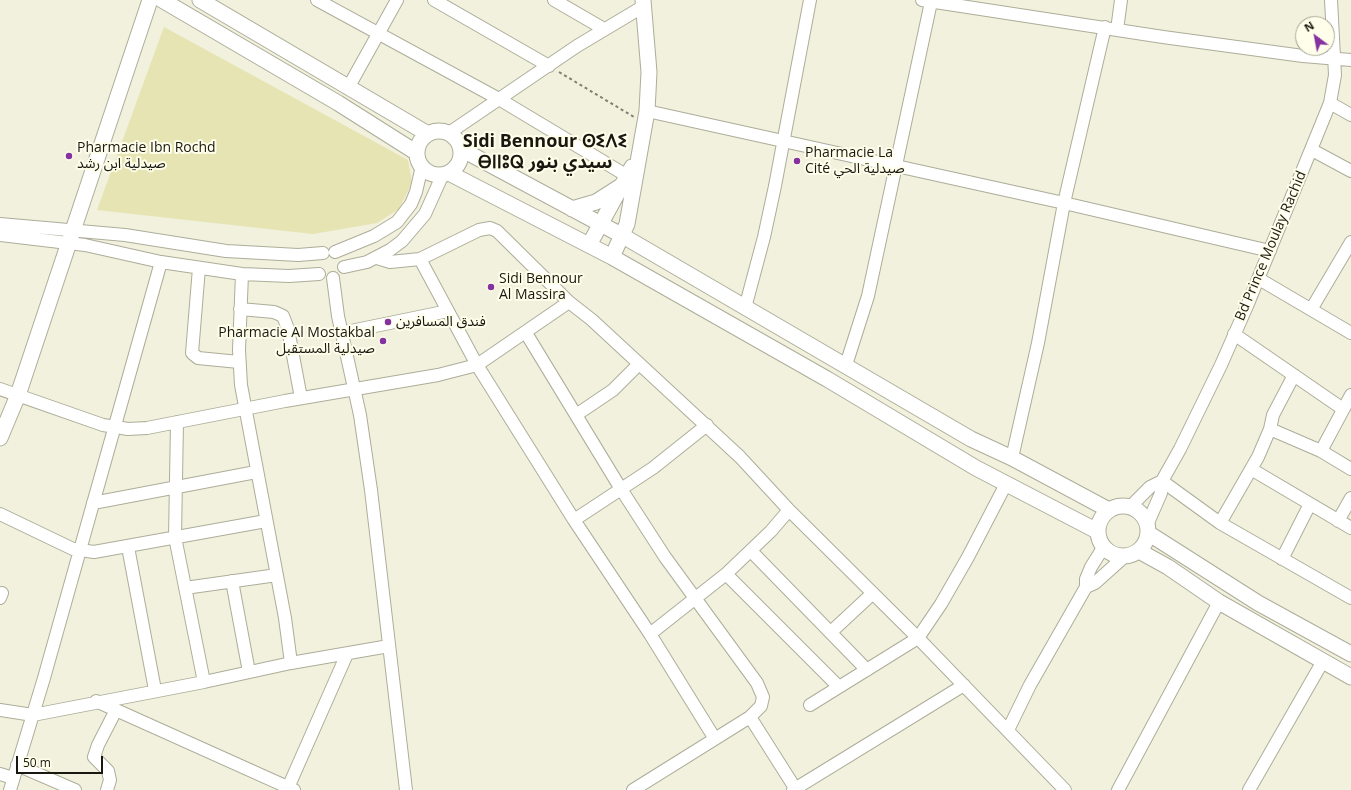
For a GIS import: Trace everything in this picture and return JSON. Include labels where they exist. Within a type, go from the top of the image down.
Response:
[{"type":"main road","points":[[0,438],[18,395],[150,0]]},
{"type":"main road","points":[[162,0],[338,103],[420,160],[435,174],[446,174],[612,257],[827,379],[1006,484],[1097,531]]},
{"type":"main road","points":[[200,0],[216,4],[348,88],[428,134]]},
{"type":"main road","points":[[589,245],[628,180],[638,157],[646,117],[649,72],[644,3]]},
{"type":"main road","points":[[420,160],[420,142],[428,134],[442,131],[448,133],[458,143],[461,149],[602,224],[971,439],[1012,458],[1109,510]]},
{"type":"main road","points":[[446,174],[458,163],[461,149]]},
{"type":"main road","points":[[572,209],[596,202],[628,180]]},
{"type":"main road","points":[[612,257],[623,236],[630,212],[628,180]]},
{"type":"main road","points":[[1147,529],[1145,543],[1139,551],[1124,557],[1116,556],[1103,548],[1098,539],[1097,531],[1100,521],[1109,510],[1116,507],[1130,507],[1140,514],[1147,529],[1258,603],[1351,654]]},
{"type":"main road","points":[[1139,551],[1168,568],[1219,602],[1351,677]]},
{"type":"street","points":[[317,0],[499,99],[628,180]]},
{"type":"street","points":[[348,88],[397,0]]},
{"type":"street","points":[[434,0],[456,5],[549,66]]},
{"type":"street","points":[[554,0],[604,29]]},
{"type":"street","points":[[745,308],[764,237],[810,0]]},
{"type":"street","points":[[1012,458],[1038,343],[1064,203],[1111,29],[1121,0]]},
{"type":"street","name":"Bd Prince Moulay Rachid","points":[[1147,529],[1161,493],[1162,481],[1180,449],[1259,279],[1297,181],[1312,150],[1330,103],[1334,82],[1335,59],[1330,0]]},
{"type":"street","points":[[846,365],[859,329],[868,296],[896,166],[927,1],[957,2],[1111,29],[1351,60]]},
{"type":"street","points":[[448,133],[644,3]]},
{"type":"street","points":[[1330,103],[1351,115]]},
{"type":"street","points":[[646,117],[783,141],[1064,203],[1270,251]]},
{"type":"street","points":[[1312,150],[1351,171]]},
{"type":"street","points":[[0,235],[70,237],[125,235],[233,252],[298,255],[331,251],[336,252],[374,236],[397,222],[411,204],[416,192],[420,160]]},
{"type":"street","points":[[344,267],[357,265],[378,258],[402,241],[420,222],[446,174]]},
{"type":"street","points":[[0,224],[70,237],[161,262],[242,274],[289,276],[319,274],[326,278],[333,278],[340,274],[344,267],[342,258],[336,252]]},
{"type":"street","points":[[378,258],[390,262],[420,259],[478,230],[490,228],[502,235],[569,302],[592,320],[740,457],[789,510],[873,592],[1065,790]]},
{"type":"street","points":[[1312,308],[1351,242]]},
{"type":"street","points":[[319,274],[316,265],[319,256],[323,253]]},
{"type":"street","points":[[420,259],[477,365],[574,520],[650,634],[714,739]]},
{"type":"street","points":[[10,790],[80,551],[161,262]]},
{"type":"street","points":[[199,268],[192,352],[198,358],[239,362]]},
{"type":"street","points":[[242,274],[239,362],[245,409],[277,575],[291,663]]},
{"type":"street","points":[[333,278],[341,333],[355,389],[372,497],[406,790]]},
{"type":"street","points":[[1259,279],[1312,308],[1351,333]]},
{"type":"street","points":[[0,389],[65,413],[115,428],[147,428],[301,398],[438,374],[477,365],[526,333],[569,302]]},
{"type":"street","points":[[240,309],[274,312],[283,316],[288,328],[301,398]]},
{"type":"street","points":[[341,333],[448,311]]},
{"type":"street","points":[[526,333],[621,489],[694,600],[761,690],[763,697],[761,706],[750,717],[633,790]]},
{"type":"street","points":[[1234,334],[1343,409]]},
{"type":"street","points":[[576,415],[613,390],[639,364]]},
{"type":"street","points":[[1220,523],[1251,469],[1270,429],[1273,415],[1294,375]]},
{"type":"street","points":[[1320,451],[1351,395]]},
{"type":"street","points":[[177,422],[175,537],[204,682]]},
{"type":"street","points":[[574,520],[653,468],[707,425]]},
{"type":"street","points":[[1270,429],[1320,451],[1351,469]]},
{"type":"street","points":[[1251,469],[1351,528]]},
{"type":"street","points":[[93,503],[256,472]]},
{"type":"street","points":[[1162,481],[1220,523],[1351,598]]},
{"type":"street","name":"Bd Prince Moulay Rachid","points":[[1130,507],[1150,487],[1162,481]]},
{"type":"street","points":[[810,705],[918,638],[941,604],[968,557],[1006,484]]},
{"type":"street","points":[[1338,521],[1351,498]]},
{"type":"street","points":[[1282,559],[1310,504]]},
{"type":"street","points":[[650,634],[726,574],[751,551],[789,510]]},
{"type":"street","points":[[0,514],[80,551],[94,552],[266,521]]},
{"type":"street","points":[[128,547],[155,690]]},
{"type":"street","points":[[1008,730],[1030,685],[1086,586],[1086,579],[1091,567],[1103,548]]},
{"type":"street","points":[[751,551],[867,670]]},
{"type":"street","points":[[1086,586],[1095,583],[1124,557]]},
{"type":"street","points":[[726,574],[839,686]]},
{"type":"street","points":[[185,588],[277,575]]},
{"type":"street","points":[[232,581],[249,672]]},
{"type":"street","points":[[831,632],[873,592]]},
{"type":"street","points":[[1118,790],[1219,602]]},
{"type":"street","points":[[0,710],[33,715],[155,690],[204,682],[291,663],[390,646]]},
{"type":"street","points":[[96,702],[290,789],[347,654]]},
{"type":"street","points":[[1249,790],[1323,661]]},
{"type":"street","points":[[750,717],[794,789],[813,785],[964,685]]},
{"type":"street","points":[[107,790],[110,775],[104,767],[96,761],[94,752],[116,710]]},
{"type":"street","points":[[17,766],[76,790]]},
{"type":"street","points":[[0,774],[13,778]]},
{"type":"path","points":[[549,66],[646,117]]},
{"type":"green space","points":[[164,27],[408,160],[412,183],[399,209],[377,223],[313,234],[97,210]]},
{"type":"place","name":"Pharmacie Ibn Rochd صيدلية ابن رشد","points":[[69,156]]},
{"type":"place","name":"Pharmacie La Cité صيدلية الحي","points":[[797,161]]},
{"type":"place","name":"Sidi Bennour Al Massira","points":[[491,287]]},
{"type":"place","name":"فندق المسافرين","points":[[388,322]]},
{"type":"place","name":"Pharmacie Al Mostakbal صيدلية المستقبل","points":[[383,341]]},
{"type":"district","name":"Sidi Bennour ⵙⵉⴷⵉ ⴱⵏⵏⵓⵕ سيدي بنور","points":[[545,152]]}]
